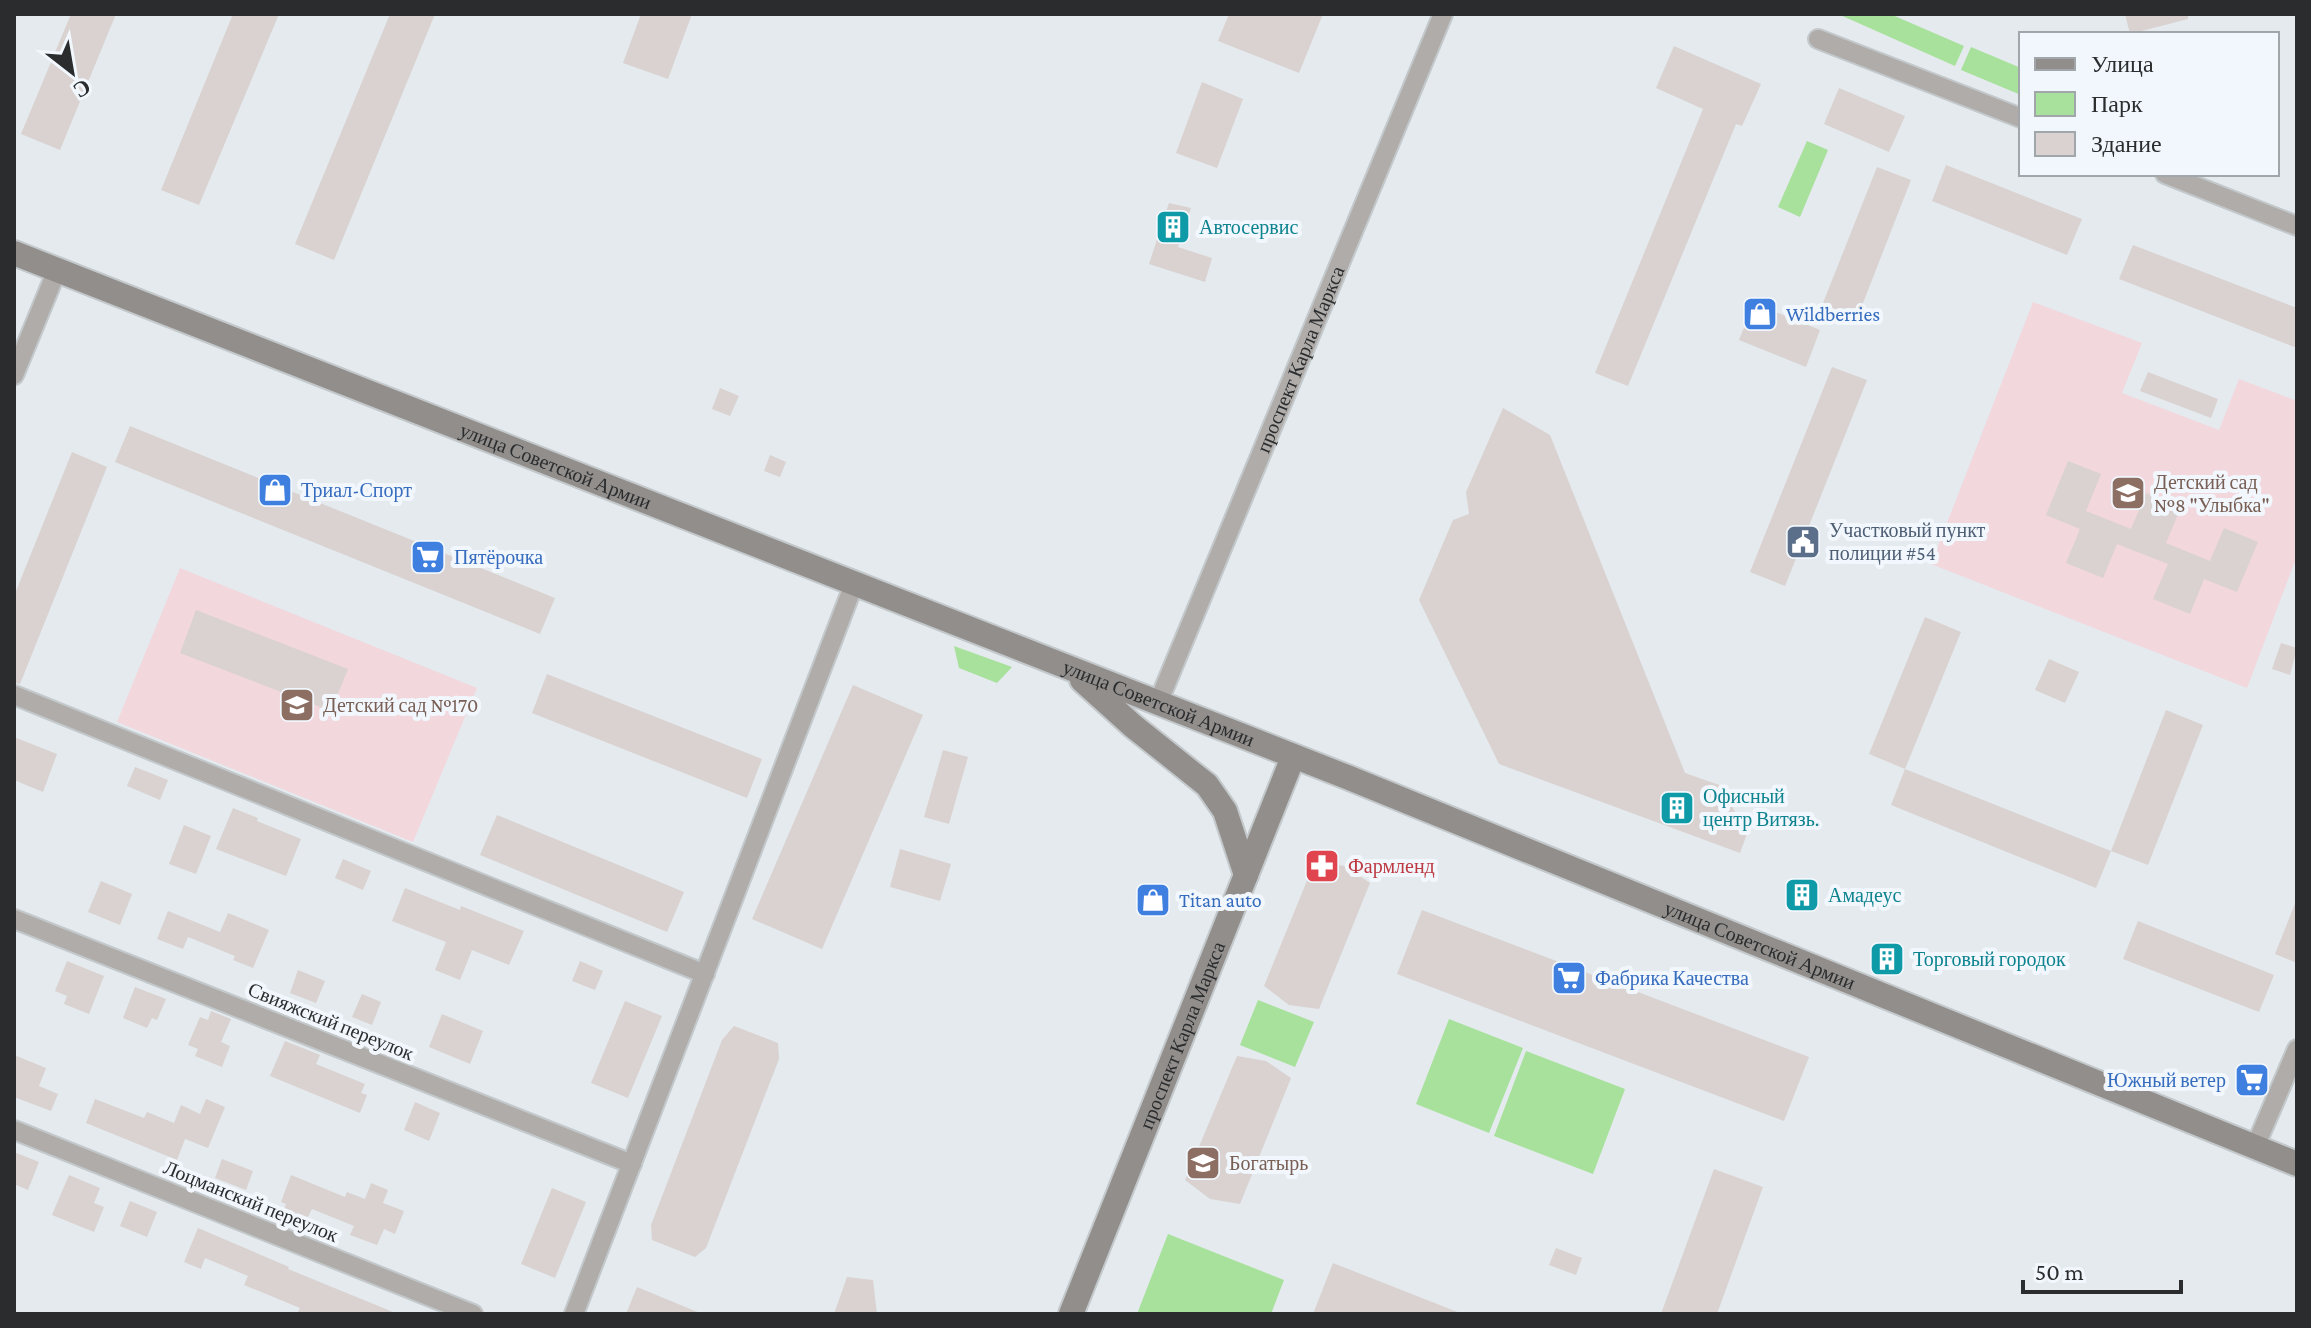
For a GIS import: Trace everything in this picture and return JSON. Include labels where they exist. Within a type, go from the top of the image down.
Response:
[{"type":"main road","name":"улица Советской Армии","points":[[14,253],[1158,703],[2297,1164]]},
{"type":"main road","points":[[1068,668],[1133,726],[1207,785],[1225,811],[1246,875]]},
{"type":"main road","name":"проспект Карла Маркса","points":[[1071,1314],[1293,757]]},
{"type":"street","name":"проспект Карла Маркса","points":[[1158,703],[1443,14]]},
{"type":"street","points":[[1818,39],[2019,117]]},
{"type":"street","points":[[2170,176],[2297,226]]},
{"type":"street","points":[[14,375],[57,270]]},
{"type":"street","points":[[574,1314],[854,584]]},
{"type":"street","points":[[14,695],[705,974]]},
{"type":"street","name":"Свияжский переулок","points":[[14,919],[632,1164]]},
{"type":"street","points":[[2255,1147],[2297,1049]]},
{"type":"street","name":"Лоцманский переулок","points":[[14,1130],[473,1314]]},
{"type":"shaded area","name":"Детский сад №8 \"Улыбка\"","points":[[2033,302],[2142,343],[2122,393],[2219,430],[2239,379],[2297,401],[2297,556],[2247,688],[1931,564]]},
{"type":"shaded area","name":"Детский сад №170","points":[[180,568],[477,688],[413,842],[117,722]]},
{"type":"green space","points":[[1838,14],[1890,14],[1964,46],[1955,66]]},
{"type":"green space","points":[[1971,47],[2019,67],[2019,94],[1961,70]]},
{"type":"green space","points":[[1807,141],[1828,150],[1800,217],[1778,207]]},
{"type":"green space","points":[[954,646],[1012,667],[997,683],[959,668]]},
{"type":"green space","points":[[1258,1000],[1314,1022],[1295,1067],[1240,1045]]},
{"type":"green space","points":[[1449,1019],[1523,1048],[1489,1133],[1416,1104]]},
{"type":"green space","points":[[1526,1051],[1625,1089],[1593,1174],[1494,1136]]},
{"type":"green space","points":[[1168,1234],[1284,1280],[1271,1314],[1137,1314]]},
{"type":"building","points":[[71,14],[116,14],[60,150],[21,134]]},
{"type":"building","points":[[233,14],[279,14],[199,205],[161,190]]},
{"type":"building","points":[[390,14],[435,14],[334,260],[295,244]]},
{"type":"building","points":[[641,14],[692,14],[668,79],[623,63]]},
{"type":"building","points":[[1229,14],[1323,14],[1299,73],[1218,41]]},
{"type":"building","points":[[2125,14],[2188,14],[2188,19],[2130,32]]},
{"type":"building","points":[[1674,46],[1761,84],[1742,126],[1736,124],[1628,386],[1595,373],[1703,109],[1656,88]]},
{"type":"building","points":[[1202,82],[1243,99],[1217,168],[1176,153]]},
{"type":"building","points":[[1839,88],[1905,116],[1889,152],[1824,124]]},
{"type":"building","points":[[1946,165],[2082,219],[2067,255],[1932,201]]},
{"type":"building","points":[[1877,167],[1911,180],[1856,321],[1821,308]]},
{"type":"building","name":"Автосервис","points":[[1169,203],[1191,208],[1178,247],[1212,258],[1205,282],[1149,264]]},
{"type":"building","points":[[2133,245],[2297,308],[2297,348],[2119,279]]},
{"type":"building","points":[[1754,303],[1820,330],[1806,367],[1739,340]]},
{"type":"building","points":[[1832,367],[1867,380],[1785,586],[1750,572]]},
{"type":"building","points":[[2148,372],[2218,399],[2211,418],[2140,391]]},
{"type":"building","points":[[720,388],[739,396],[730,416],[712,409]]},
{"type":"building","points":[[1503,408],[1550,435],[1685,773],[1722,786],[1736,814],[1752,820],[1740,853],[1499,764],[1419,600],[1453,520],[1469,514],[1466,492]]},
{"type":"building","points":[[130,426],[555,598],[540,634],[115,462]]},
{"type":"building","points":[[72,452],[107,467],[20,684],[14,683],[14,596]]},
{"type":"building","points":[[770,455],[786,462],[780,477],[764,471]]},
{"type":"building","points":[[2068,461],[2101,474],[2086,511],[2131,529],[2146,493],[2181,507],[2166,543],[2210,561],[2224,528],[2258,542],[2237,592],[2204,579],[2190,614],[2153,599],[2168,564],[2117,544],[2103,578],[2066,563],[2080,529],[2046,515]]},
{"type":"building","points":[[196,610],[348,669],[331,711],[180,653]]},
{"type":"building","points":[[1925,617],[1961,632],[1905,769],[1869,754]]},
{"type":"building","points":[[2281,643],[2297,648],[2290,675],[2272,669]]},
{"type":"building","points":[[2049,659],[2079,672],[2065,703],[2035,690]]},
{"type":"building","points":[[547,674],[762,759],[747,798],[532,713]]},
{"type":"building","points":[[853,685],[923,715],[822,949],[752,919]]},
{"type":"building","points":[[2166,710],[2203,725],[2148,865],[2111,851]]},
{"type":"building","points":[[14,737],[57,754],[43,792],[14,780]]},
{"type":"building","points":[[943,750],[968,757],[949,824],[924,817]]},
{"type":"building","points":[[135,767],[168,780],[160,800],[127,786]]},
{"type":"building","points":[[1905,769],[2111,851],[2096,888],[1891,805]]},
{"type":"building","points":[[233,808],[301,839],[286,876],[216,849]]},
{"type":"building","points":[[497,815],[684,892],[667,932],[480,855]]},
{"type":"building","points":[[184,825],[211,836],[196,874],[169,864]]},
{"type":"building","points":[[900,849],[951,864],[940,901],[890,887]]},
{"type":"building","points":[[343,859],[371,871],[363,890],[335,878]]},
{"type":"building","points":[[1315,861],[1345,866],[1370,883],[1319,1009],[1289,1005],[1264,986]]},
{"type":"building","name":"Амадеус","points":[[1792,880],[1819,890],[1812,909],[1785,900]]},
{"type":"building","points":[[101,881],[132,894],[120,925],[88,912]]},
{"type":"building","points":[[405,888],[524,931],[509,965],[472,950],[460,980],[435,970],[446,942],[392,921]]},
{"type":"building","points":[[2297,901],[2297,963],[2275,954]]},
{"type":"building","points":[[1422,910],[1809,1057],[1784,1121],[1397,974]]},
{"type":"building","points":[[168,911],[220,932],[228,913],[269,930],[253,968],[233,960],[235,956],[188,937],[183,949],[157,939]]},
{"type":"building","points":[[2138,921],[2274,975],[2259,1012],[2123,959]]},
{"type":"building","points":[[67,961],[104,976],[89,1014],[64,1004],[67,996],[55,991]]},
{"type":"building","points":[[580,961],[603,971],[595,990],[572,981]]},
{"type":"building","points":[[298,970],[325,981],[316,1003],[290,993]]},
{"type":"building","points":[[135,987],[166,999],[157,1020],[152,1018],[147,1028],[123,1018]]},
{"type":"building","points":[[362,994],[381,1002],[372,1025],[352,1017]]},
{"type":"building","points":[[625,1001],[662,1016],[628,1098],[591,1083]]},
{"type":"building","points":[[211,1011],[231,1019],[221,1042],[230,1046],[222,1067],[195,1056],[198,1049],[188,1045],[200,1017],[208,1020]]},
{"type":"building","points":[[442,1014],[483,1031],[470,1064],[429,1047]]},
{"type":"building","points":[[734,1026],[778,1043],[779,1059],[706,1248],[695,1257],[652,1240],[651,1225],[722,1040]]},
{"type":"building","points":[[285,1041],[320,1055],[316,1064],[365,1084],[361,1093],[367,1095],[360,1113],[270,1076]]},
{"type":"building","points":[[14,1055],[46,1068],[39,1086],[58,1094],[51,1111],[14,1097]]},
{"type":"building","points":[[1237,1056],[1266,1061],[1291,1078],[1240,1204],[1210,1199],[1185,1180]]},
{"type":"building","points":[[95,1099],[144,1118],[147,1112],[174,1123],[181,1105],[200,1114],[206,1099],[225,1107],[208,1148],[185,1139],[177,1160],[86,1123]]},
{"type":"building","points":[[415,1102],[440,1113],[429,1141],[404,1130]]},
{"type":"building","points":[[14,1152],[39,1162],[28,1190],[14,1184]]},
{"type":"building","points":[[222,1159],[253,1171],[246,1190],[215,1178]]},
{"type":"building","points":[[1714,1169],[1763,1187],[1717,1314],[1661,1314]]},
{"type":"building","points":[[69,1175],[100,1188],[94,1203],[104,1207],[94,1232],[52,1215]]},
{"type":"building","points":[[291,1175],[345,1197],[347,1192],[365,1199],[371,1183],[388,1190],[383,1203],[404,1211],[395,1234],[384,1229],[377,1245],[350,1235],[354,1226],[312,1209],[306,1221],[283,1212],[286,1204],[281,1202]]},
{"type":"building","points":[[552,1188],[586,1202],[555,1278],[521,1264]]},
{"type":"building","points":[[130,1201],[157,1212],[147,1237],[120,1226]]},
{"type":"building","points":[[198,1228],[398,1314],[297,1314],[300,1308],[244,1285],[248,1276],[205,1258],[201,1269],[184,1262]]},
{"type":"building","points":[[1556,1248],[1582,1258],[1576,1275],[1549,1265]]},
{"type":"building","points":[[1333,1263],[1460,1313],[1313,1314]]},
{"type":"building","points":[[847,1277],[873,1280],[877,1314],[834,1314]]},
{"type":"building","points":[[637,1287],[700,1313],[700,1314],[626,1314]]},
{"type":"place","name":"Автосервис","points":[[1173,227]]},
{"type":"place","name":"Wildberries","points":[[1760,314]]},
{"type":"place","name":"Триал-Спорт","points":[[275,490]]},
{"type":"place","name":"Детский сад №8 \"Улыбка\"","points":[[2128,493]]},
{"type":"place","name":"Участковый пункт полиции #54","points":[[1803,542]]},
{"type":"place","name":"Пятёрочка","points":[[428,557]]},
{"type":"place","name":"Детский сад №170","points":[[297,705]]},
{"type":"place","name":"Офисный центр Витязь.","points":[[1677,808]]},
{"type":"place","name":"Фармленд","points":[[1322,866]]},
{"type":"place","name":"Амадеус","points":[[1802,895]]},
{"type":"place","name":"Titan auto","points":[[1153,900]]},
{"type":"place","name":"Торговый городок","points":[[1887,959]]},
{"type":"place","name":"Фабрика Качества","points":[[1569,978]]},
{"type":"place","name":"Южный ветер","points":[[2252,1080]]},
{"type":"place","name":"Богатырь","points":[[1203,1163]]}]
